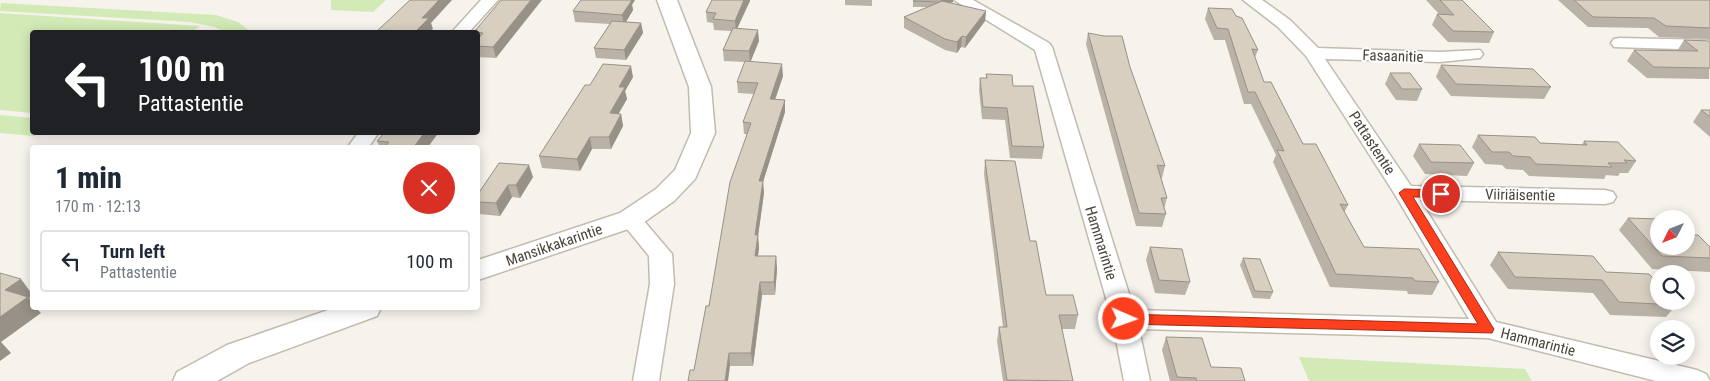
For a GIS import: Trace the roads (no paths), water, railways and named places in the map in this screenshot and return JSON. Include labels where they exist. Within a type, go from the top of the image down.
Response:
[{"type":"street","points":[[462,30],[490,0]]},
{"type":"street","name":"Mansikkakarintie","points":[[480,269],[630,219],[665,195],[686,173],[704,133],[700,87],[667,0]]},
{"type":"street","name":"Hammarintie","points":[[962,0],[1043,47],[1124,319],[1488,329],[1697,381]]},
{"type":"street","name":"Pattastentie","points":[[1251,0],[1289,26],[1313,53],[1404,193],[1488,329]]},
{"type":"street","points":[[1620,43],[1710,45]]},
{"type":"street","name":"Fasaanitie","points":[[1313,53],[1440,57],[1474,54]]},
{"type":"street","points":[[359,145],[368,135]]},
{"type":"street","name":"Viiriäisentie","points":[[1404,193],[1605,197]]},
{"type":"street","points":[[630,219],[660,254],[662,284],[646,381]]},
{"type":"street","points":[[189,381],[238,354],[348,310]]},
{"type":"street","points":[[1124,319],[1136,381]]}]
